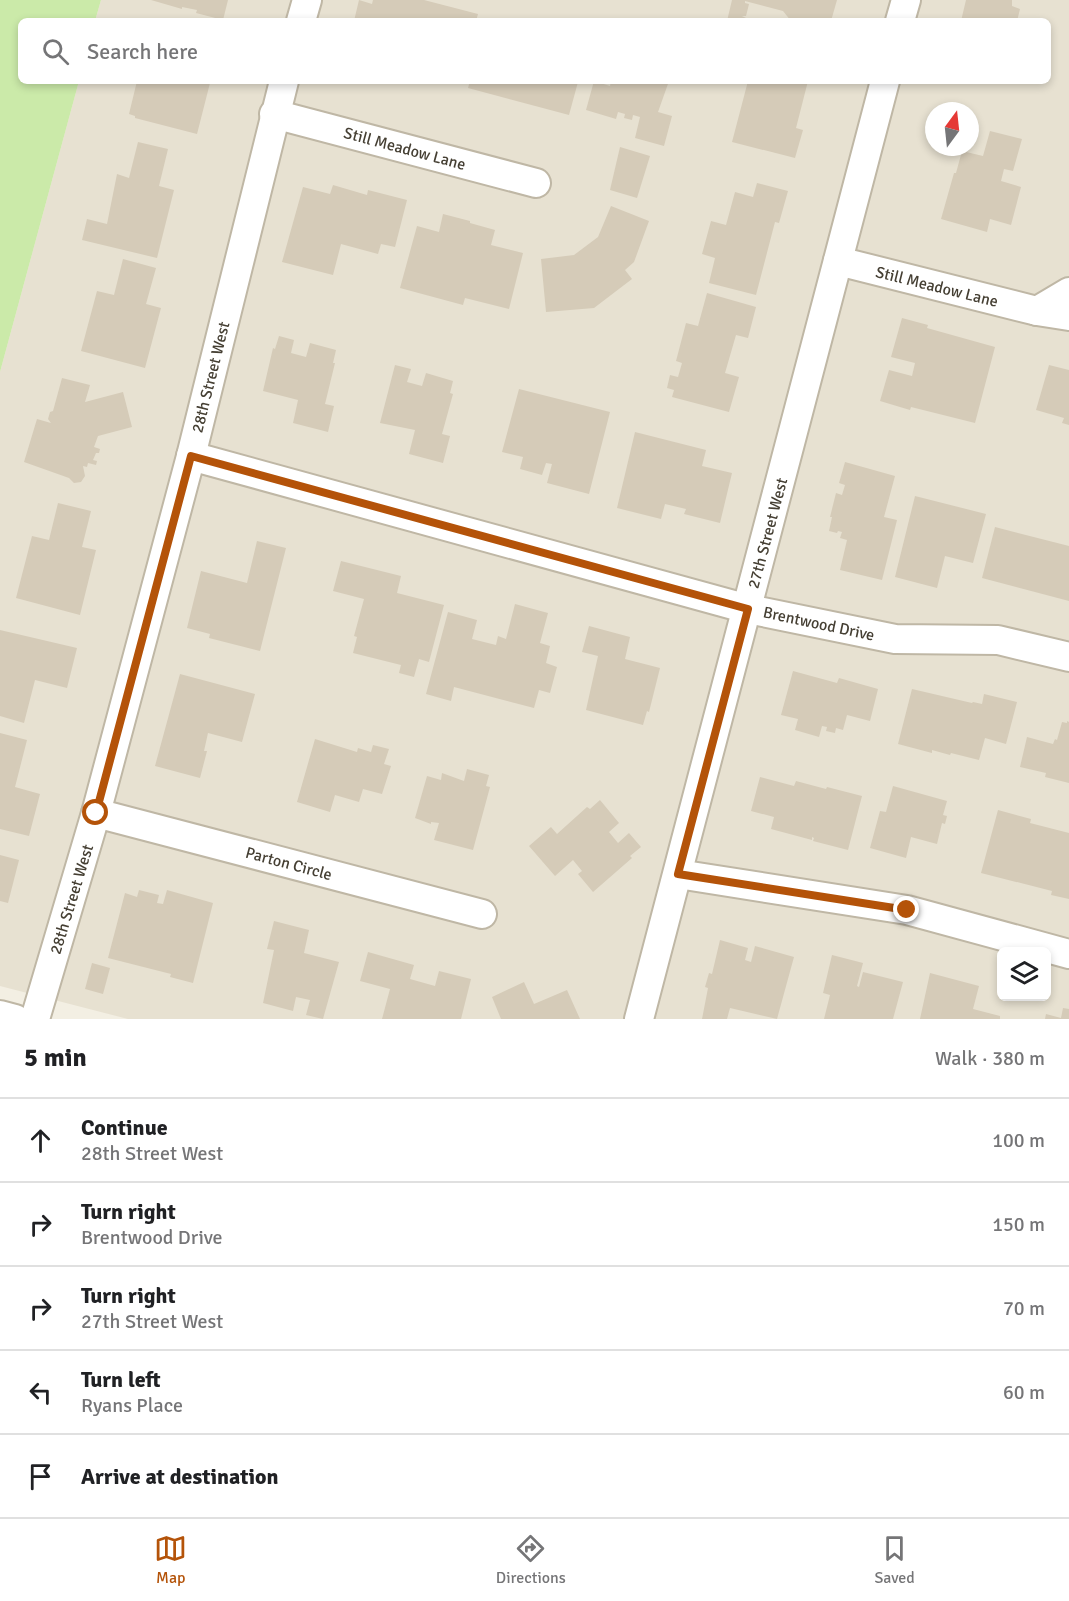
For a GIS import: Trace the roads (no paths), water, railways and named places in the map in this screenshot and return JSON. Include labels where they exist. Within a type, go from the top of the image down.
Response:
[{"type":"street","points":[[302,18],[307,0]]},
{"type":"street","points":[[901,18],[906,0]]},
{"type":"street","name":"28th Street West","points":[[35,1019],[96,813],[191,456],[283,84]]},
{"type":"street","name":"27th Street West","points":[[639,1019],[884,84]]},
{"type":"street","name":"Still Meadow Lane","points":[[274,114],[536,183]]},
{"type":"street","name":"Still Meadow Lane","points":[[838,261],[1037,311],[1069,316]]},
{"type":"street","points":[[1037,311],[1069,292]]},
{"type":"street","name":"Brentwood Drive","points":[[191,456],[748,609],[895,639],[998,640],[1069,657]]},
{"type":"street","name":"Parton Circle","points":[[96,813],[482,914]]},
{"type":"street","points":[[678,874],[907,910],[1069,954]]},
{"type":"street","points":[[0,1015],[15,1019]]}]
